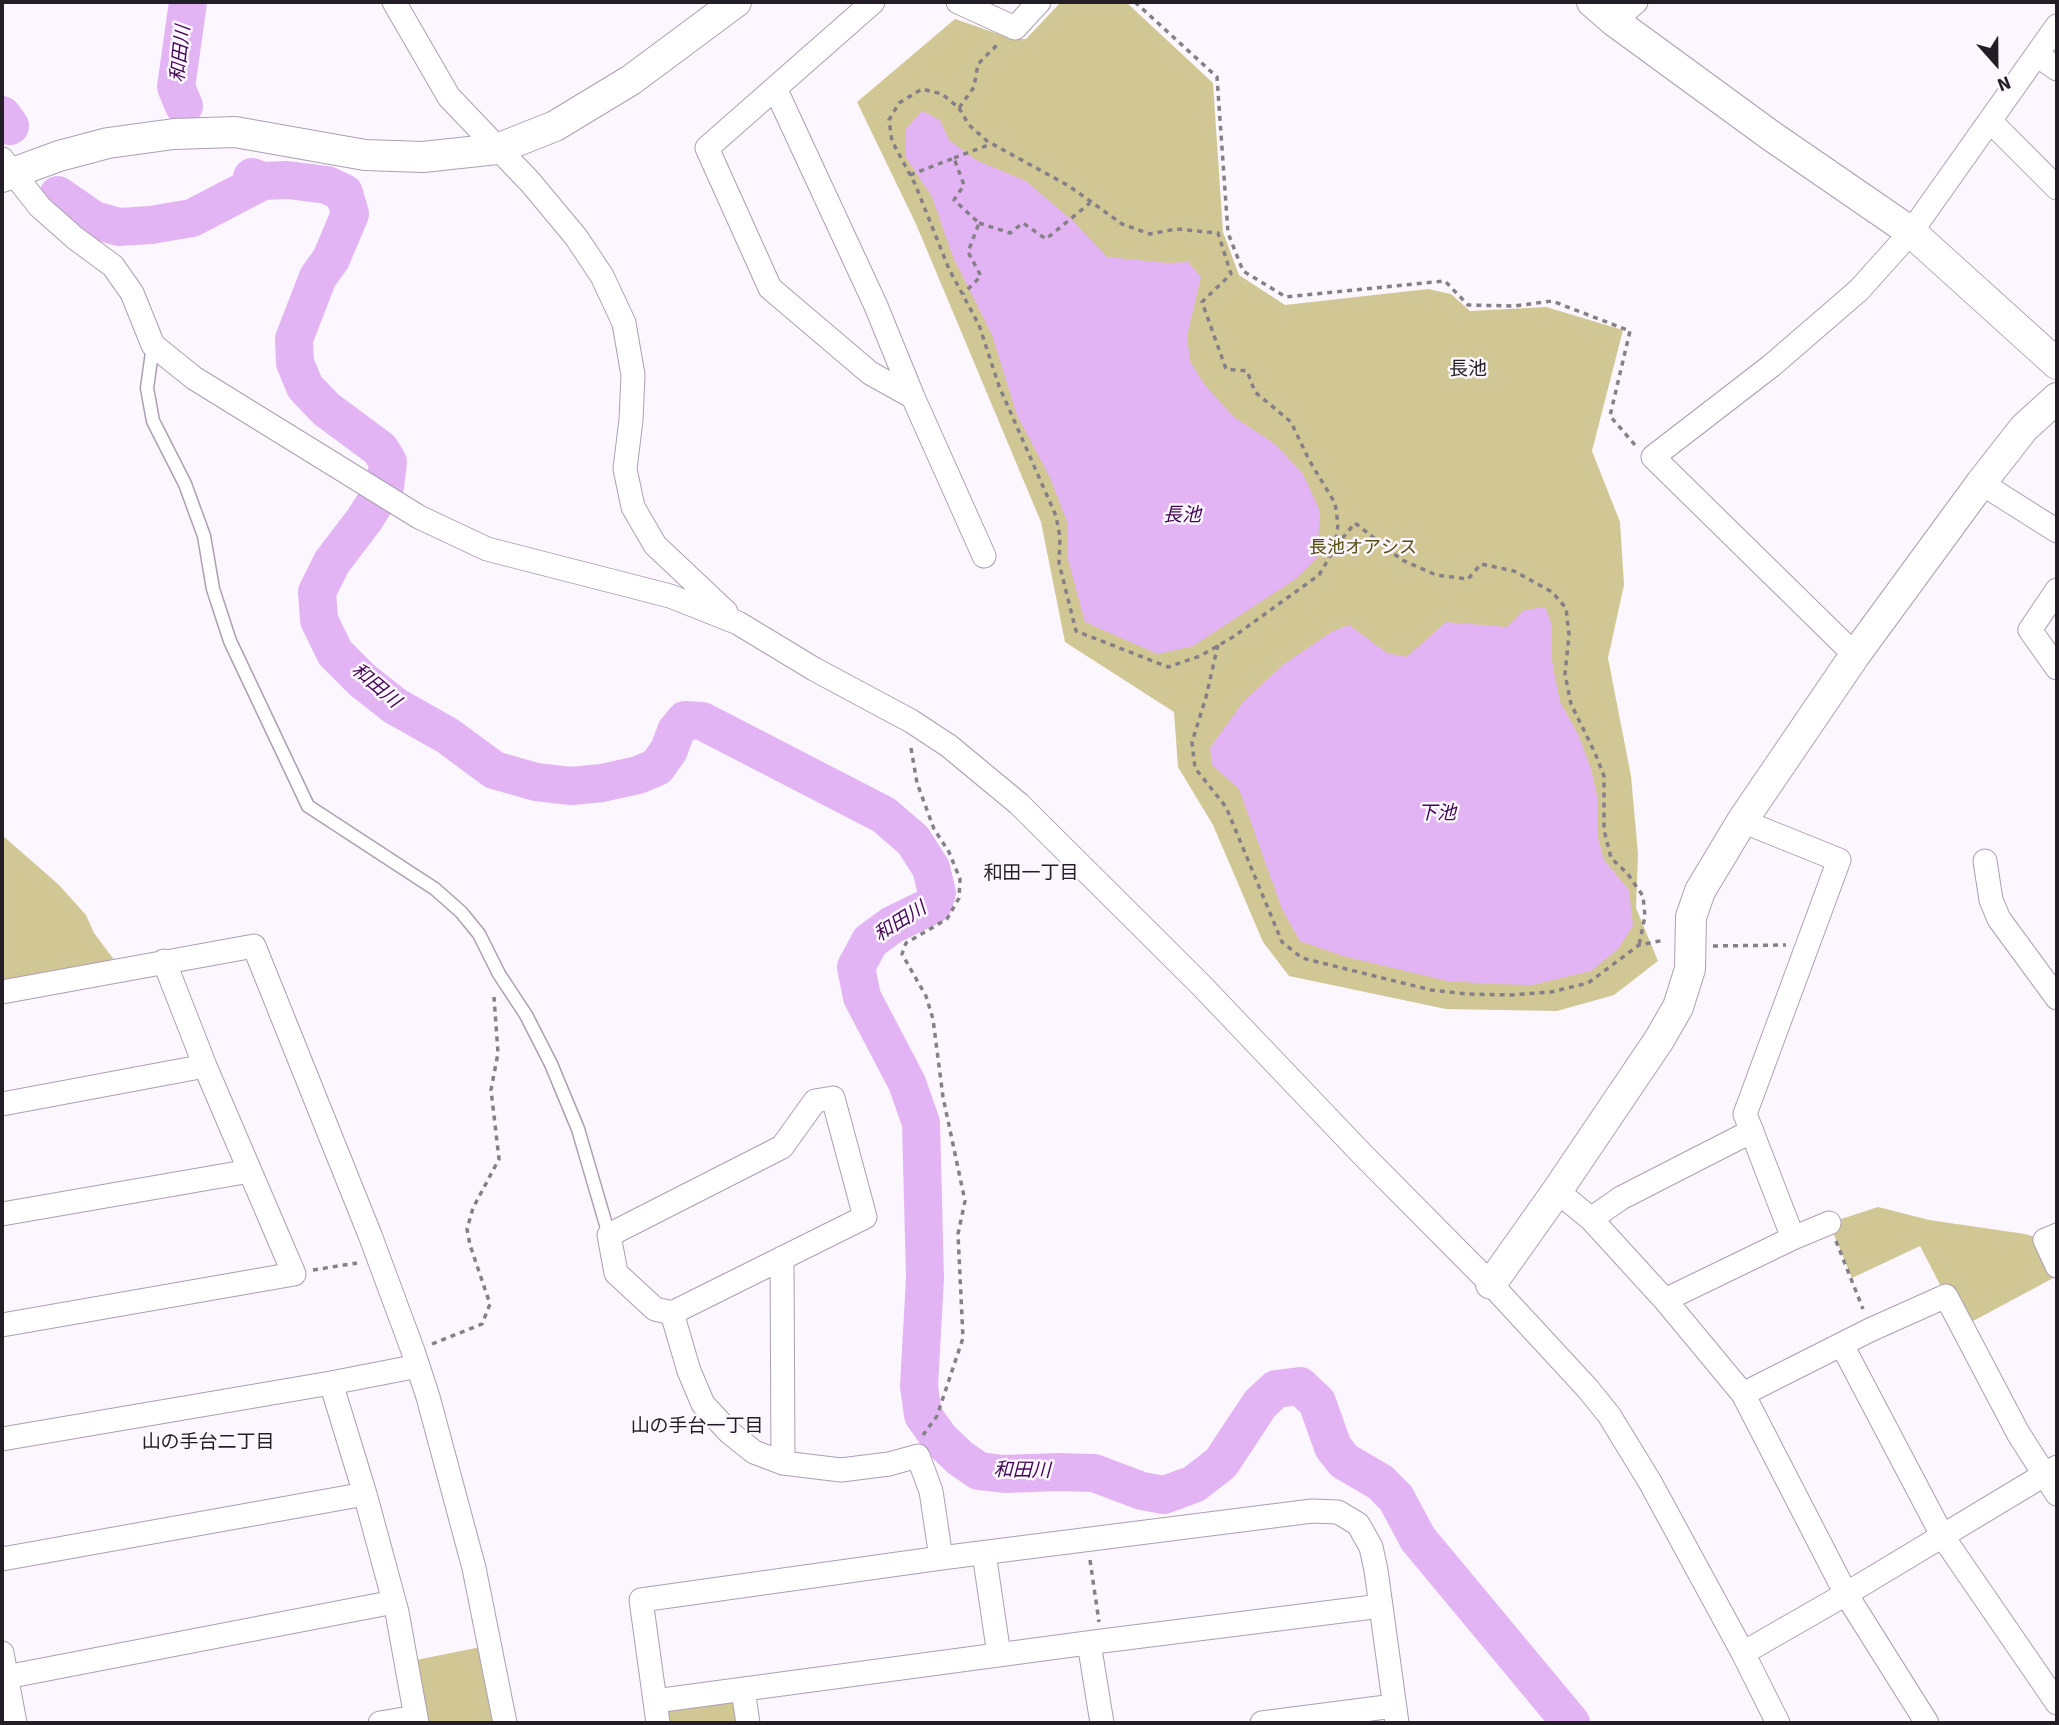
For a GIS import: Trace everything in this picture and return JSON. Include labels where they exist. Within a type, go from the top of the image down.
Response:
[{"type":"street","points":[[394,2],[449,97],[531,183],[576,237],[602,276],[624,323],[633,375],[625,469],[633,507],[655,545],[738,624]]},
{"type":"street","points":[[736,2],[631,80],[555,126],[497,149],[423,157],[365,155],[234,132],[174,134],[108,143],[5,170],[75,238],[113,266],[132,293],[153,345],[194,378],[419,517],[487,549],[670,596],[738,624],[911,721],[949,746],[1028,813],[1201,985],[1362,1154],[1491,1283],[1588,1389],[1609,1415],[1650,1482],[1778,1723]]},
{"type":"street","points":[[873,2],[707,148],[770,288],[870,373],[913,397]]},
{"type":"street","points":[[958,2],[1015,27],[1039,2]]},
{"type":"street","points":[[1592,2],[1614,22],[1770,135],[1911,232],[2057,364]]},
{"type":"street","points":[[1614,22],[1636,2]]},
{"type":"street","points":[[1855,655],[1653,457],[1771,366],[1859,290],[1911,232],[2057,26]]},
{"type":"street","points":[[2037,55],[2057,69]]},
{"type":"street","points":[[775,88],[876,306],[913,397],[984,556]]},
{"type":"street","points":[[1991,122],[2057,188]]},
{"type":"street","points":[[1491,1283],[1558,1191],[1659,1040],[1678,1007],[1690,969],[1690,917],[1700,891],[1742,821],[1855,655],[1981,483],[2024,428],[2057,398]]},
{"type":"street","points":[[1981,483],[2057,531]]},
{"type":"street","points":[[2057,590],[2030,630],[2057,668]]},
{"type":"street","points":[[1742,821],[1839,860],[1745,1114],[1793,1238]]},
{"type":"street","points":[[1985,861],[1991,900],[1999,919],[2057,998]]},
{"type":"street","points":[[2,992],[254,946],[416,1358],[474,1567],[505,1723]]},
{"type":"street","points":[[2,1325],[294,1274],[205,1066],[164,961]]},
{"type":"street","points":[[2,1104],[205,1066]]},
{"type":"street","points":[[833,1098],[865,1217],[672,1313],[655,1309],[616,1273],[609,1235],[782,1147],[815,1101],[833,1098]]},
{"type":"street","points":[[1591,1219],[1620,1198],[1752,1131]]},
{"type":"street","points":[[2,1214],[250,1171]]},
{"type":"street","points":[[1558,1191],[1591,1219],[1665,1300],[1743,1394],[1846,1594],[1927,1723]]},
{"type":"street","points":[[1665,1300],[1829,1223]]},
{"type":"street","points":[[2057,1235],[2045,1240],[2057,1266]]},
{"type":"street","points":[[782,1258],[783,1463]]},
{"type":"street","points":[[1743,1394],[1870,1330],[1946,1296],[2018,1433],[2051,1470],[2057,1494]]},
{"type":"street","points":[[672,1313],[689,1371],[704,1404],[729,1432],[754,1452],[783,1463],[841,1470],[889,1464],[918,1456],[931,1491],[941,1558]]},
{"type":"street","points":[[1842,1345],[1943,1537],[2057,1703]]},
{"type":"street","points":[[2,1439],[331,1383],[416,1358]]},
{"type":"street","points":[[331,1383],[394,1602],[416,1720],[380,1723]]},
{"type":"street","points":[[1742,1653],[1943,1537],[2051,1470]]},
{"type":"street","points":[[2,1559],[365,1494]]},
{"type":"street","points":[[1262,1723],[1396,1714],[1381,1606],[1371,1547],[1359,1524],[1338,1512],[1312,1511],[1242,1518],[641,1600],[657,1712],[743,1690],[1381,1606]]},
{"type":"street","points":[[984,1553],[999,1655]]},
{"type":"street","points":[[6,1677],[394,1602]]},
{"type":"street","points":[[1096,1642],[1102,1723]]},
{"type":"street","points":[[2,1653],[15,1723]]},
{"type":"street","points":[[743,1690],[748,1723]]},
{"type":"lane","points":[[153,345],[147,388],[153,421],[185,484],[204,536],[213,589],[230,641],[308,806],[425,882],[453,905],[479,934],[551,1063],[578,1129],[609,1235]]},
{"type":"path","points":[[1135,2],[1217,77],[1228,233],[1243,271],[1286,297],[1445,281],[1468,305],[1514,306],[1552,301],[1630,331],[1610,416],[1645,456],[1653,457]]},
{"type":"path","points":[[959,108],[974,87],[978,64],[1015,27]]},
{"type":"path","points":[[1335,548],[1338,524],[1335,503],[1309,460],[1291,422],[1255,392],[1247,371],[1226,369],[1202,302],[1231,274],[1218,233],[1176,229],[1150,234],[1122,224],[1069,186],[992,144],[969,125],[959,108],[942,94],[922,89],[899,103],[889,120],[892,141],[910,175],[949,269],[979,325],[999,386],[1046,489],[1056,516],[1060,537],[1059,563],[1076,631],[1168,667],[1200,656],[1283,603],[1319,575],[1335,548],[1355,523],[1402,560],[1436,575],[1468,579],[1481,564],[1514,571],[1552,592],[1566,608],[1569,635],[1565,674],[1571,704],[1604,775],[1604,830],[1611,858],[1627,873],[1643,896],[1645,916],[1639,944]]},
{"type":"path","points":[[910,175],[992,144]]},
{"type":"path","points":[[954,158],[964,185],[954,200],[979,223],[1010,233],[1023,223],[1046,239],[1090,203]]},
{"type":"path","points":[[962,294],[981,276],[968,252],[979,223]]},
{"type":"path","points":[[1218,645],[1192,742],[1195,768],[1226,807],[1282,942],[1302,958],[1431,990],[1511,995],[1551,992],[1588,983],[1639,944],[1808,944]]},
{"type":"path","points":[[911,721],[911,745],[917,783],[934,829],[960,879],[959,898],[947,919],[906,943],[902,954],[926,996],[933,1019],[943,1097],[965,1202],[958,1234],[963,1338],[937,1416],[924,1434]]},
{"type":"path","points":[[416,1358],[482,1324],[490,1304],[467,1229],[473,1208],[499,1159],[491,1090],[498,1053],[494,995],[499,974]]},
{"type":"path","points":[[1829,1223],[1870,1330]]},
{"type":"path","points":[[294,1274],[378,1259]]},
{"type":"path","points":[[1087,1541],[1096,1642]]},
{"type":"green space","name":"長池オアシス","points":[[1061,2],[1126,2],[1213,83],[1223,232],[1239,275],[1285,305],[1428,289],[1451,294],[1470,311],[1546,307],[1623,330],[1592,451],[1620,522],[1624,585],[1608,658],[1631,776],[1638,854],[1636,908],[1658,961],[1614,995],[1557,1011],[1446,1009],[1289,976],[1263,942],[1213,825],[1178,767],[1174,712],[1065,642],[1041,522],[916,224],[857,102],[955,19],[1013,39],[1026,39]]},
{"type":"green space","points":[[2,835],[59,885],[86,915],[94,933],[121,969],[2,992]]},
{"type":"green space","points":[[1878,1207],[1929,1220],[2025,1234],[2045,1240],[2057,1276],[1962,1327],[1920,1246],[1852,1278],[1829,1223]]},
{"type":"green space","points":[[491,1645],[505,1723],[417,1723],[406,1662]]},
{"type":"green space","points":[[743,1690],[748,1723],[658,1723],[655,1701]]},
{"type":"water","name":"長池","points":[[922,111],[940,120],[949,140],[976,160],[1026,181],[1074,222],[1107,257],[1168,263],[1188,262],[1201,277],[1187,336],[1190,361],[1204,384],[1234,417],[1275,444],[1303,474],[1320,511],[1317,558],[1297,578],[1193,646],[1158,654],[1085,622],[1067,556],[1068,524],[1050,478],[1017,415],[992,335],[953,257],[932,197],[905,156],[906,129]]},
{"type":"water","name":"下池","points":[[1545,607],[1552,625],[1552,661],[1560,702],[1578,734],[1591,769],[1597,796],[1597,835],[1604,860],[1629,890],[1633,926],[1618,949],[1591,971],[1532,985],[1447,981],[1343,956],[1300,941],[1282,909],[1239,789],[1212,765],[1210,748],[1243,702],[1284,664],[1333,631],[1349,625],[1387,653],[1407,657],[1446,622],[1507,627],[1524,610]]},
{"type":"waterway","name":"和田川","points":[[184,106],[176,87],[188,2]]},
{"type":"waterway","points":[[2,115],[10,126]]},
{"type":"waterway","name":"和田川","points":[[252,177],[263,181],[288,180],[327,185],[344,193],[350,214],[331,259],[318,277],[294,339],[295,363],[305,387],[326,409],[380,449],[388,462],[385,487],[332,562],[317,592],[319,620],[335,653],[362,680],[395,706],[448,736],[494,770],[536,782],[571,786],[638,775],[657,767],[669,750],[676,731],[685,720],[702,721],[884,815],[913,840],[931,868],[937,893],[933,905],[892,925],[870,941],[856,967],[862,997],[907,1083],[921,1123],[925,1278],[919,1386],[923,1415],[940,1439],[979,1471],[1004,1474],[1094,1473],[1142,1491],[1164,1495],[1194,1484],[1221,1463],[1260,1404],[1276,1389],[1300,1386],[1317,1402],[1333,1447],[1344,1461],[1380,1482],[1396,1498],[1418,1539],[1571,1723]]},
{"type":"waterway","points":[[58,195],[94,220],[119,227],[151,225],[192,218],[263,181]]},
{"type":"district","name":"長池","points":[[1468,371]]},
{"type":"district","name":"和田一丁目","points":[[1031,875]]},
{"type":"district","name":"山の手台一丁目","points":[[697,1428]]},
{"type":"district","name":"山の手台二丁目","points":[[208,1444]]}]
